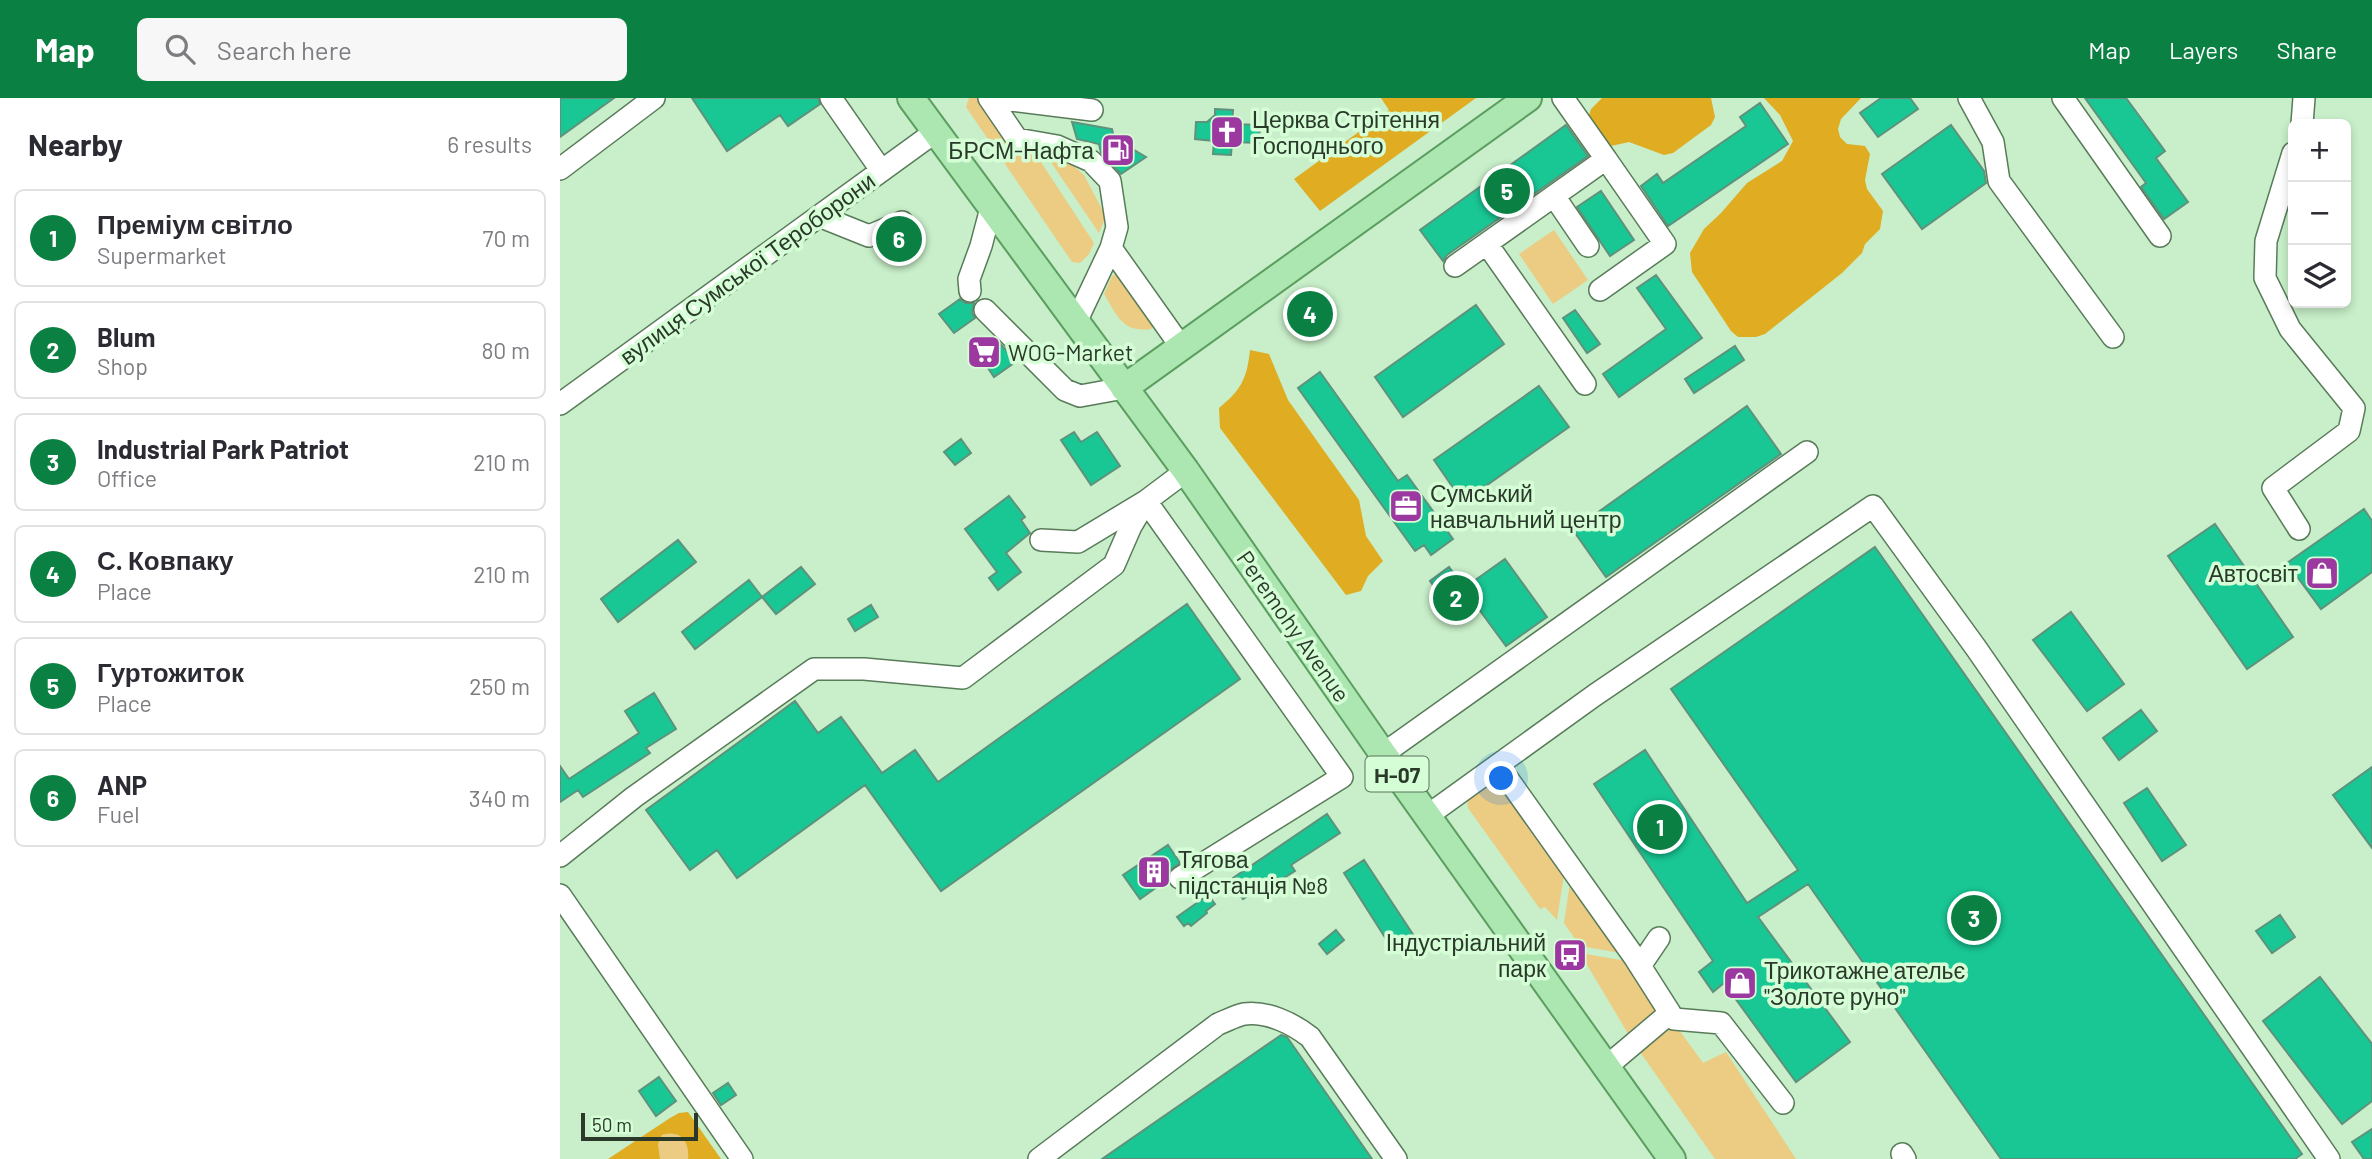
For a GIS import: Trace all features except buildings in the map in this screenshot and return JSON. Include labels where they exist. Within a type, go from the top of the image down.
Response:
[{"type":"main road","name":"Peremohy Avenue","points":[[911,98],[1075,324],[1186,471],[1383,754],[1672,1159]]},
{"type":"main road","points":[[1124,388],[1528,98]]},
{"type":"street","points":[[560,169],[654,98]]},
{"type":"street","points":[[831,98],[881,170]]},
{"type":"street","points":[[1563,98],[1665,244],[1600,290]]},
{"type":"street","points":[[1969,98],[1993,142],[1999,181],[2113,337]]},
{"type":"street","points":[[2063,98],[2160,236]]},
{"type":"street","points":[[2302,119],[2304,98]]},
{"type":"street","points":[[990,99],[1092,110]]},
{"type":"street","points":[[990,99],[1017,139],[1057,146],[1091,161],[1111,181],[1117,227],[1111,248],[1075,324]]},
{"type":"street","name":"вулиця Сумської Тероборони","points":[[560,404],[935,132]]},
{"type":"street","points":[[1455,266],[1606,159]]},
{"type":"street","points":[[2288,169],[2266,242],[2265,278],[2290,329],[2354,408],[2349,431],[2273,488],[2299,529]]},
{"type":"street","points":[[1554,196],[1588,246]]},
{"type":"street","points":[[970,291],[969,279],[991,208]]},
{"type":"street","points":[[819,216],[869,236],[902,222]]},
{"type":"street","points":[[1487,243],[1585,384]]},
{"type":"street","points":[[1111,248],[1182,348]]},
{"type":"street","points":[[985,310],[1065,390],[1080,396],[1124,388]]},
{"type":"street","points":[[1383,754],[1807,452]]},
{"type":"street","points":[[1041,540],[1078,542],[1146,501],[1186,471]]},
{"type":"street","points":[[560,856],[634,797],[814,669],[864,669],[963,678],[1114,565],[1131,526],[1146,501]]},
{"type":"street","points":[[1146,501],[1342,778],[1180,878]]},
{"type":"street","points":[[1427,816],[1595,695],[1873,506],[1976,648],[2329,1159]]},
{"type":"street","points":[[1498,765],[1640,966],[1674,1019],[1721,1023],[1783,1103]]},
{"type":"street","points":[[560,895],[742,1159]]},
{"type":"street","points":[[1640,966],[1658,938]]},
{"type":"street","points":[[1606,1067],[1670,1013]]},
{"type":"street","points":[[1038,1159],[1218,1024],[1242,1014],[1261,1014],[1297,1027],[1310,1038],[1396,1159]]},
{"type":"shaded area","points":[[969,98],[979,98],[1033,150],[1094,243],[1089,254],[1080,263],[1072,262],[966,107]]},
{"type":"shaded area","points":[[1381,98],[1476,98],[1320,211],[1294,179],[1389,110]]},
{"type":"shaded area","points":[[1602,98],[1711,98],[1715,117],[1711,125],[1673,153],[1664,155],[1629,142],[1611,146],[1601,142],[1588,118],[1591,109]]},
{"type":"shaded area","points":[[1764,98],[1861,98],[1841,119],[1838,129],[1840,137],[1847,144],[1865,146],[1870,154],[1865,180],[1867,189],[1883,211],[1880,229],[1842,273],[1765,334],[1738,337],[1731,331],[1692,272],[1690,253],[1704,229],[1747,183],[1782,161],[1793,141],[1780,115]]},
{"type":"shaded area","points":[[1044,152],[1062,156],[1084,175],[1104,213],[1099,233]]},
{"type":"shaded area","points":[[1554,230],[1588,280],[1553,304],[1519,254]]},
{"type":"shaded area","points":[[1122,275],[1155,324],[1151,329],[1141,330],[1127,325],[1113,309],[1104,294],[1112,276]]},
{"type":"shaded area","points":[[1250,350],[1269,354],[1288,400],[1359,500],[1366,536],[1383,561],[1368,576],[1361,591],[1346,595],[1220,428],[1219,408],[1242,383]]},
{"type":"shaded area","points":[[1499,773],[1565,868],[1557,920],[1545,907],[1540,909],[1468,808],[1467,797]]},
{"type":"shaded area","points":[[1571,876],[1626,954],[1580,946],[1564,923]]},
{"type":"shaded area","points":[[1580,953],[1632,962],[1663,1010],[1630,1037]]},
{"type":"shaded area","points":[[1667,1025],[1677,1027],[1703,1063],[1726,1052],[1796,1159],[1715,1159],[1638,1049]]},
{"type":"shaded area","points":[[688,1112],[721,1159],[688,1159],[687,1147],[682,1138],[668,1134],[662,1135],[658,1144],[660,1159],[608,1159],[670,1118]]},
{"type":"shaded area","points":[[671,1132],[686,1142],[688,1159],[660,1159],[658,1144],[662,1135]]},
{"type":"place","name":"Церква Стрітення Господнього","points":[[1227,132]]},
{"type":"place","name":"БРСМ-Нафта","points":[[1118,150]]},
{"type":"place","name":"Гуртожиток","points":[[1507,191]]},
{"type":"place","name":"ANP","points":[[899,239]]},
{"type":"place","name":"С. Ковпаку","points":[[1310,314]]},
{"type":"place","name":"WOG-Market","points":[[984,352]]},
{"type":"place","name":"Сумський навчальний центр","points":[[1406,506]]},
{"type":"place","name":"Автосвіт","points":[[2322,573]]},
{"type":"place","name":"Blum","points":[[1456,598]]},
{"type":"place","name":"Преміум світло","points":[[1660,827]]},
{"type":"place","name":"Тягова підстанція №8","points":[[1154,872]]},
{"type":"place","name":"Industrial Park Patriot","points":[[1974,918]]},
{"type":"place","name":"Індустріальний парк","points":[[1570,955]]},
{"type":"place","name":"Трикотажне ательє \"Золоте руно\"","points":[[1740,983]]}]
